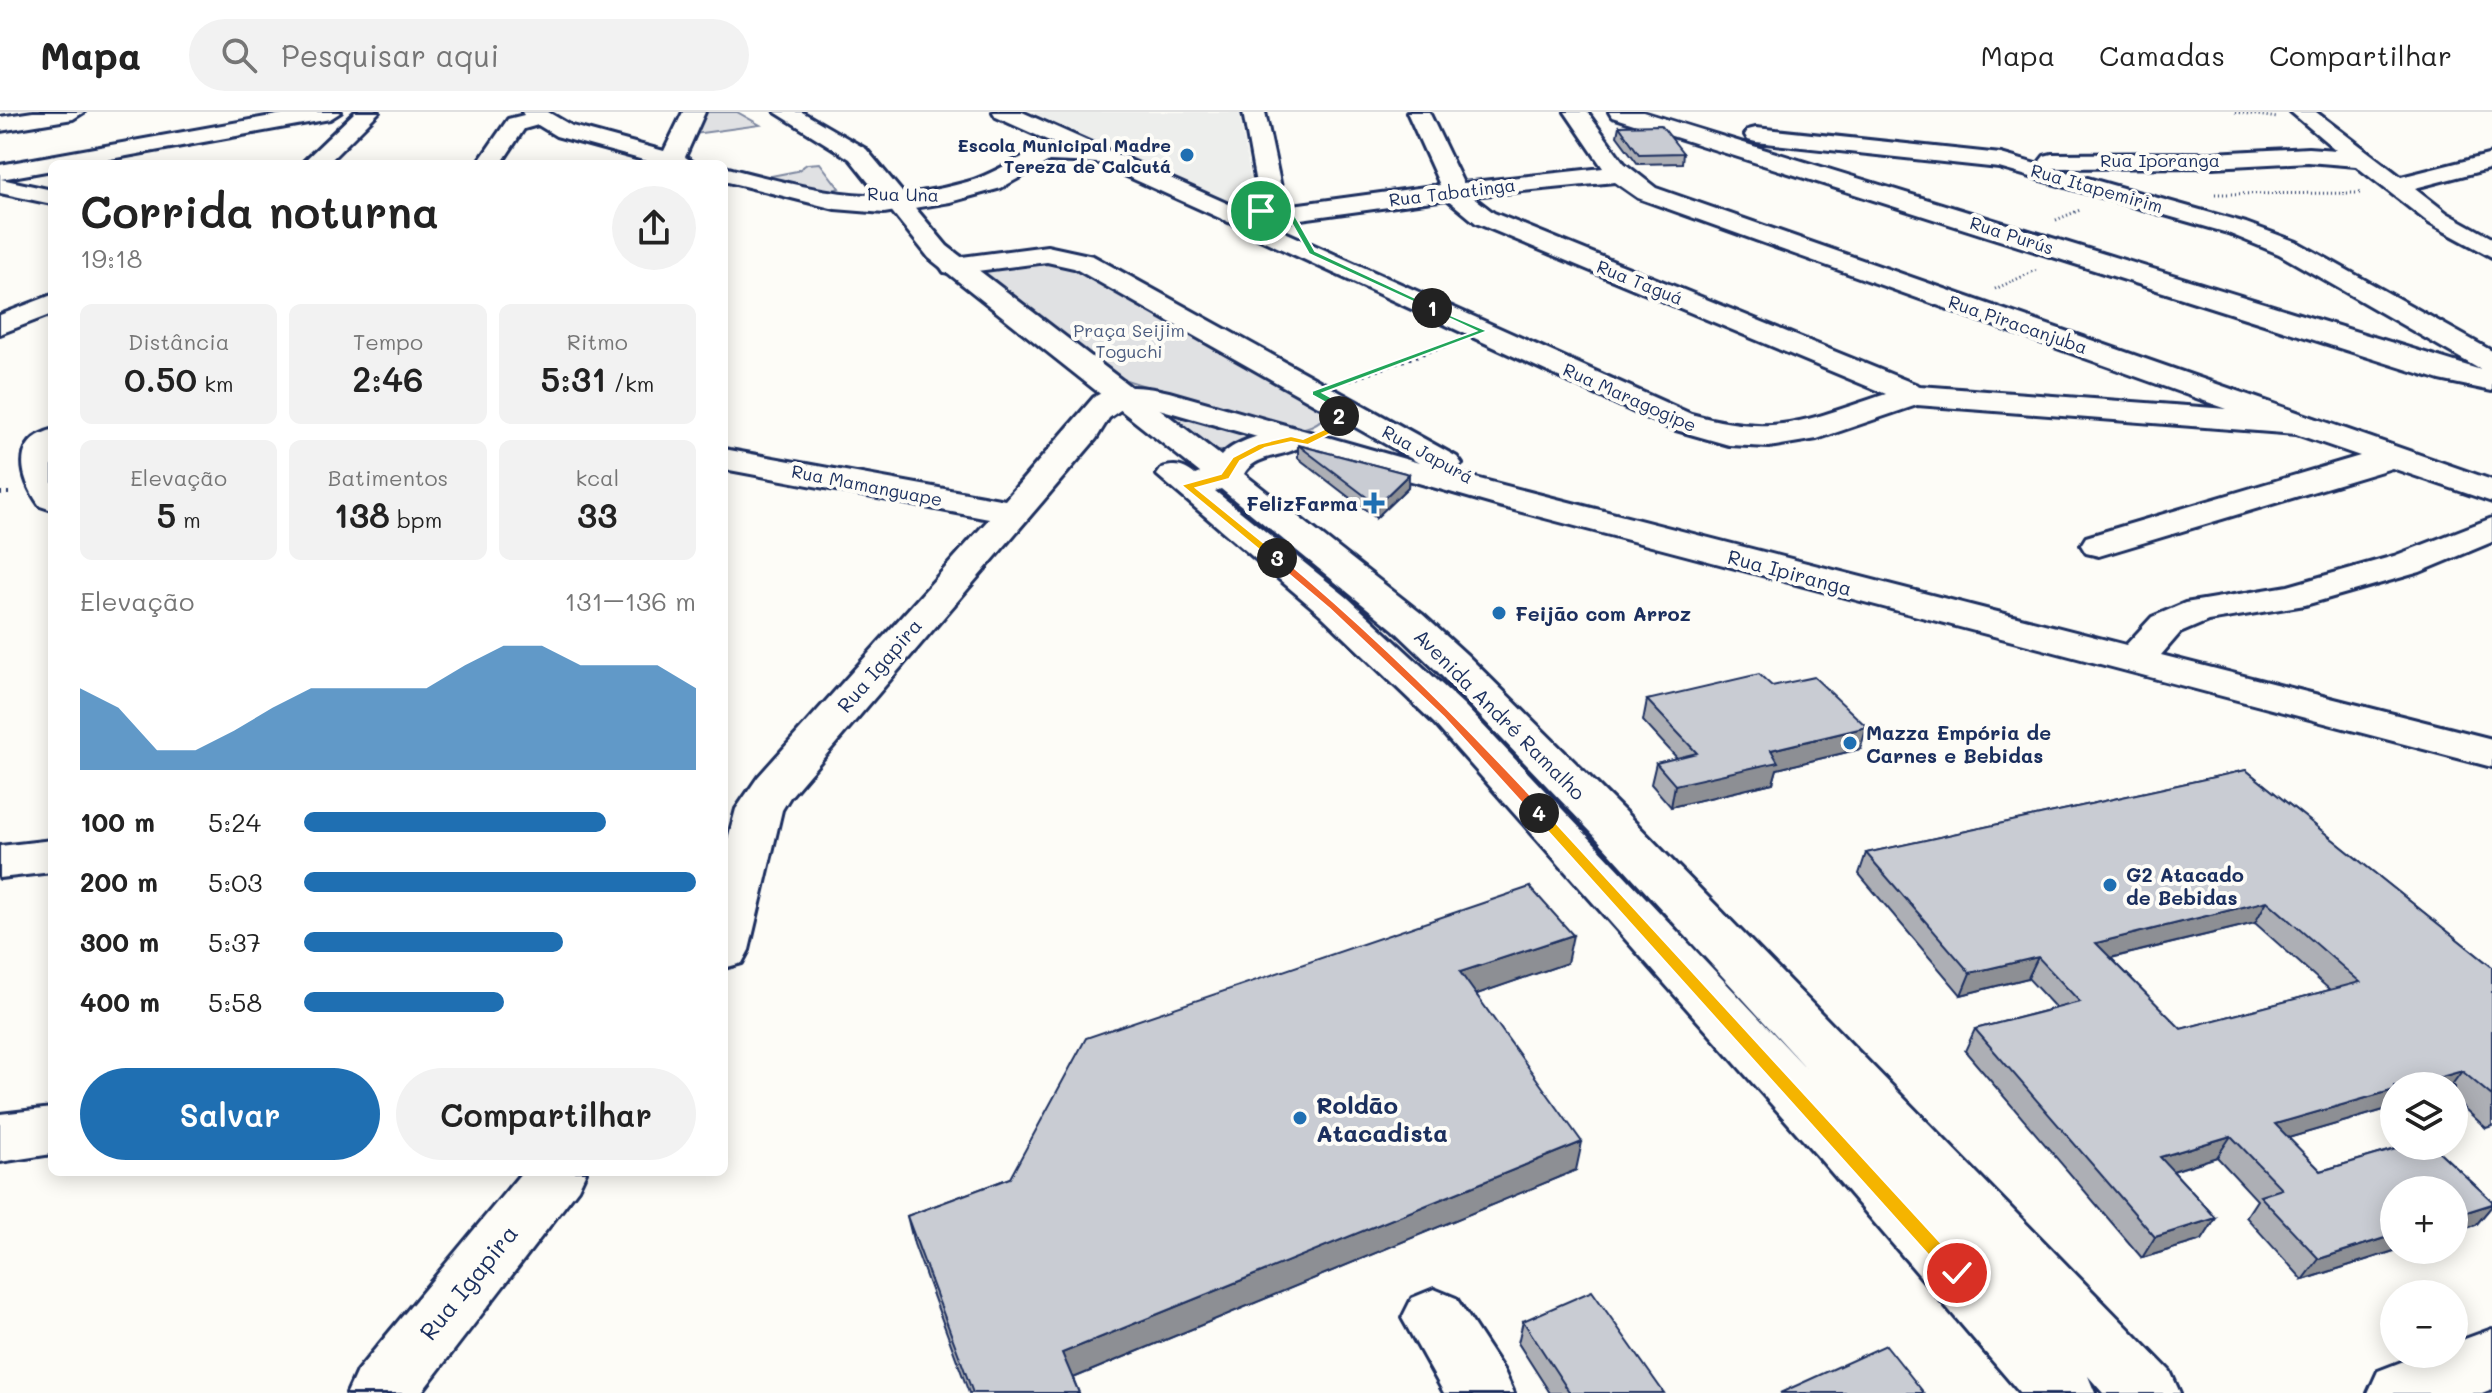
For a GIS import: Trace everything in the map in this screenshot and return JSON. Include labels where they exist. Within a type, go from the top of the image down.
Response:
[{"type":"main road","points":[[0,124],[73,112]]},
{"type":"main road","points":[[66,160],[330,112]]},
{"type":"main road","points":[[317,160],[368,112]]},
{"type":"main road","name":"Avenida André Ramalho","points":[[786,112],[852,149],[863,159],[860,187],[887,235]]},
{"type":"main road","name":"Rua Maragogipe","points":[[1004,112],[1218,209],[1268,218],[1312,253],[1680,421],[1729,435],[1761,437],[1805,432],[1915,395],[2299,424]]},
{"type":"main road","points":[[1254,112],[1268,218],[1312,253]]},
{"type":"main road","name":"Rua Taguá","points":[[1418,112],[1454,191],[1466,206],[1496,222],[1915,395]]},
{"type":"main road","name":"Rua Piracanjuba","points":[[1576,112],[1619,174],[1647,193],[2492,492]]},
{"type":"main road","name":"Rua Purús","points":[[1620,112],[2451,373],[2491,369]]},
{"type":"main road","points":[[2302,112],[2438,218],[2492,249]]},
{"type":"main road","points":[[492,160],[516,124],[536,114],[564,131],[664,160]]},
{"type":"main road","points":[[616,147],[652,141],[690,117]]},
{"type":"main road","points":[[676,160],[690,117]]},
{"type":"main road","name":"Avenida André Ramalho","points":[[761,119],[860,187],[924,238],[1096,400],[1408,622],[1490,700],[2147,1393]]},
{"type":"main road","points":[[1859,122],[1891,148]]},
{"type":"main road","points":[[1032,124],[1048,138],[1045,154],[1101,156]]},
{"type":"main road","name":"Rua Itapemirim","points":[[1668,126],[1715,124],[2001,161],[2118,195],[2273,241],[2491,369]]},
{"type":"main road","name":"Rua Iporanga","points":[[2270,158],[2299,146],[2324,129]]},
{"type":"main road","points":[[505,143],[564,131]]},
{"type":"main road","name":"Rua Una","points":[[860,187],[950,195],[1011,175],[1045,154]]},
{"type":"main road","name":"Rua Iporanga","points":[[2001,161],[2308,155],[2363,159]]},
{"type":"main road","points":[[728,175],[816,196],[860,187],[863,159]]},
{"type":"main road","points":[[2401,189],[2492,161]]},
{"type":"main road","points":[[0,172],[48,163]]},
{"type":"main road","name":"Rua Tabatinga","points":[[1268,218],[1454,191],[1619,174]]},
{"type":"main road","points":[[0,186],[48,196]]},
{"type":"main road","name":"Rua Japurá","points":[[954,266],[1047,254],[1083,262],[1511,499]]},
{"type":"main road","points":[[911,262],[992,328]]},
{"type":"main road","points":[[0,300],[48,306]]},
{"type":"main road","points":[[0,325],[48,306]]},
{"type":"main road","name":"Rua Ipiranga","points":[[1096,400],[1137,394],[1158,399],[1297,441],[1511,499],[2492,753]]},
{"type":"main road","points":[[1206,481],[1248,452],[1329,431],[1338,421],[1339,414],[1324,397]]},
{"type":"main road","name":"Rua Igapira","points":[[728,916],[741,806],[1084,432],[1096,400]]},
{"type":"main road","points":[[48,446],[38,461],[38,477],[48,493]]},
{"type":"main road","points":[[2099,545],[2394,457]]},
{"type":"main road","name":"Rua Mamanguape","points":[[728,460],[1011,512]]},
{"type":"main road","name":"Avenida André Ramalho","points":[[1206,481],[1449,714],[1840,1142],[2062,1393]]},
{"type":"main road","points":[[2133,662],[2166,625],[2199,611],[2291,597],[2407,564],[2492,529]]},
{"type":"main road","points":[[0,862],[48,856]]},
{"type":"main road","points":[[0,1138],[48,1132]]},
{"type":"main road","name":"Rua Igapira","points":[[380,1393],[554,1176]]},
{"type":"main road","points":[[1434,1318],[1481,1393]]},
{"type":"main road","points":[[2401,1393],[2492,1359]]},
{"type":"path","points":[[2214,194],[2401,189]]},
{"type":"path","points":[[2016,236],[2118,195]]},
{"type":"path","points":[[1962,304],[2072,254]]},
{"type":"path","points":[[1324,397],[1483,331]]},
{"type":"shaded area","name":"Escola Municipal Madre Tereza de Calcutá","points":[[1031,112],[1239,112],[1254,198],[1245,204],[1231,202]]},
{"type":"green space","points":[[705,112],[737,112],[760,125],[694,134]]},
{"type":"green space","points":[[820,163],[839,188],[828,192],[761,178],[797,171],[807,164]]},
{"type":"green space","name":"Praça Seijim Toguchi","points":[[1042,259],[1064,262],[1324,406],[1326,415],[1305,428],[1278,429],[1117,377],[979,271],[981,268]]},
{"type":"green space","points":[[1151,405],[1240,431],[1247,438],[1246,441],[1229,451],[1211,451]]},
{"type":"building","points":[[1661,125],[1683,153],[1639,154],[1619,126]]},
{"type":"building","points":[[1298,445],[1409,474],[1377,505]]},
{"type":"building","points":[[1759,674],[1772,686],[1814,677],[1867,727],[1771,750],[1778,762],[1675,785],[1656,763],[1697,753],[1647,700]]},
{"type":"building","points":[[2246,770],[2492,967],[2492,1096],[2468,1076],[2468,1072],[2380,1072],[2380,1094],[2275,1124],[2321,1171],[2380,1154],[2380,1160],[2448,1160],[2465,1176],[2380,1176],[2380,1239],[2319,1259],[2260,1196],[2282,1189],[2231,1136],[2160,1157],[2216,1218],[2155,1237],[1975,1029],[2080,1002],[2038,957],[1970,973],[1866,853]],"holes":[[[2267,901],[2360,982],[2181,1029],[2096,943]]]},
{"type":"building","name":"Roldão Atacadista","points":[[1530,887],[1573,935],[1460,972],[1582,1142],[1062,1353],[1079,1393],[973,1393],[907,1216],[1010,1178],[1086,1038]]},
{"type":"building","points":[[2468,1179],[2492,1201],[2492,1204],[2468,1212]]},
{"type":"building","points":[[1592,1291],[1664,1393],[1570,1393],[1523,1321]]},
{"type":"building","points":[[1886,1345],[1924,1393],[1780,1393]]},
{"type":"place","name":"Escola Municipal Madre Tereza de Calcutá","points":[[1187,155]]},
{"type":"place","name":"FelizFarma","points":[[1374,503]]},
{"type":"place","name":"Feijão com Arroz","points":[[1499,613]]},
{"type":"place","name":"Mazza Empória de Carnes e Bebidas","points":[[1850,743]]},
{"type":"place","name":"G2 Atacado de Bebidas","points":[[2110,885]]},
{"type":"place","name":"Roldão Atacadista","points":[[1300,1118]]},
{"type":"route","points":[[1261,211],[1279,211],[1291,216],[1312,253],[1483,331],[1315,393],[1332,402],[1339,414],[1338,421],[1329,431],[1304,443],[1291,439],[1262,446],[1236,459],[1225,476],[1200,485],[1186,485],[1334,606],[1449,714],[1957,1273]]}]
